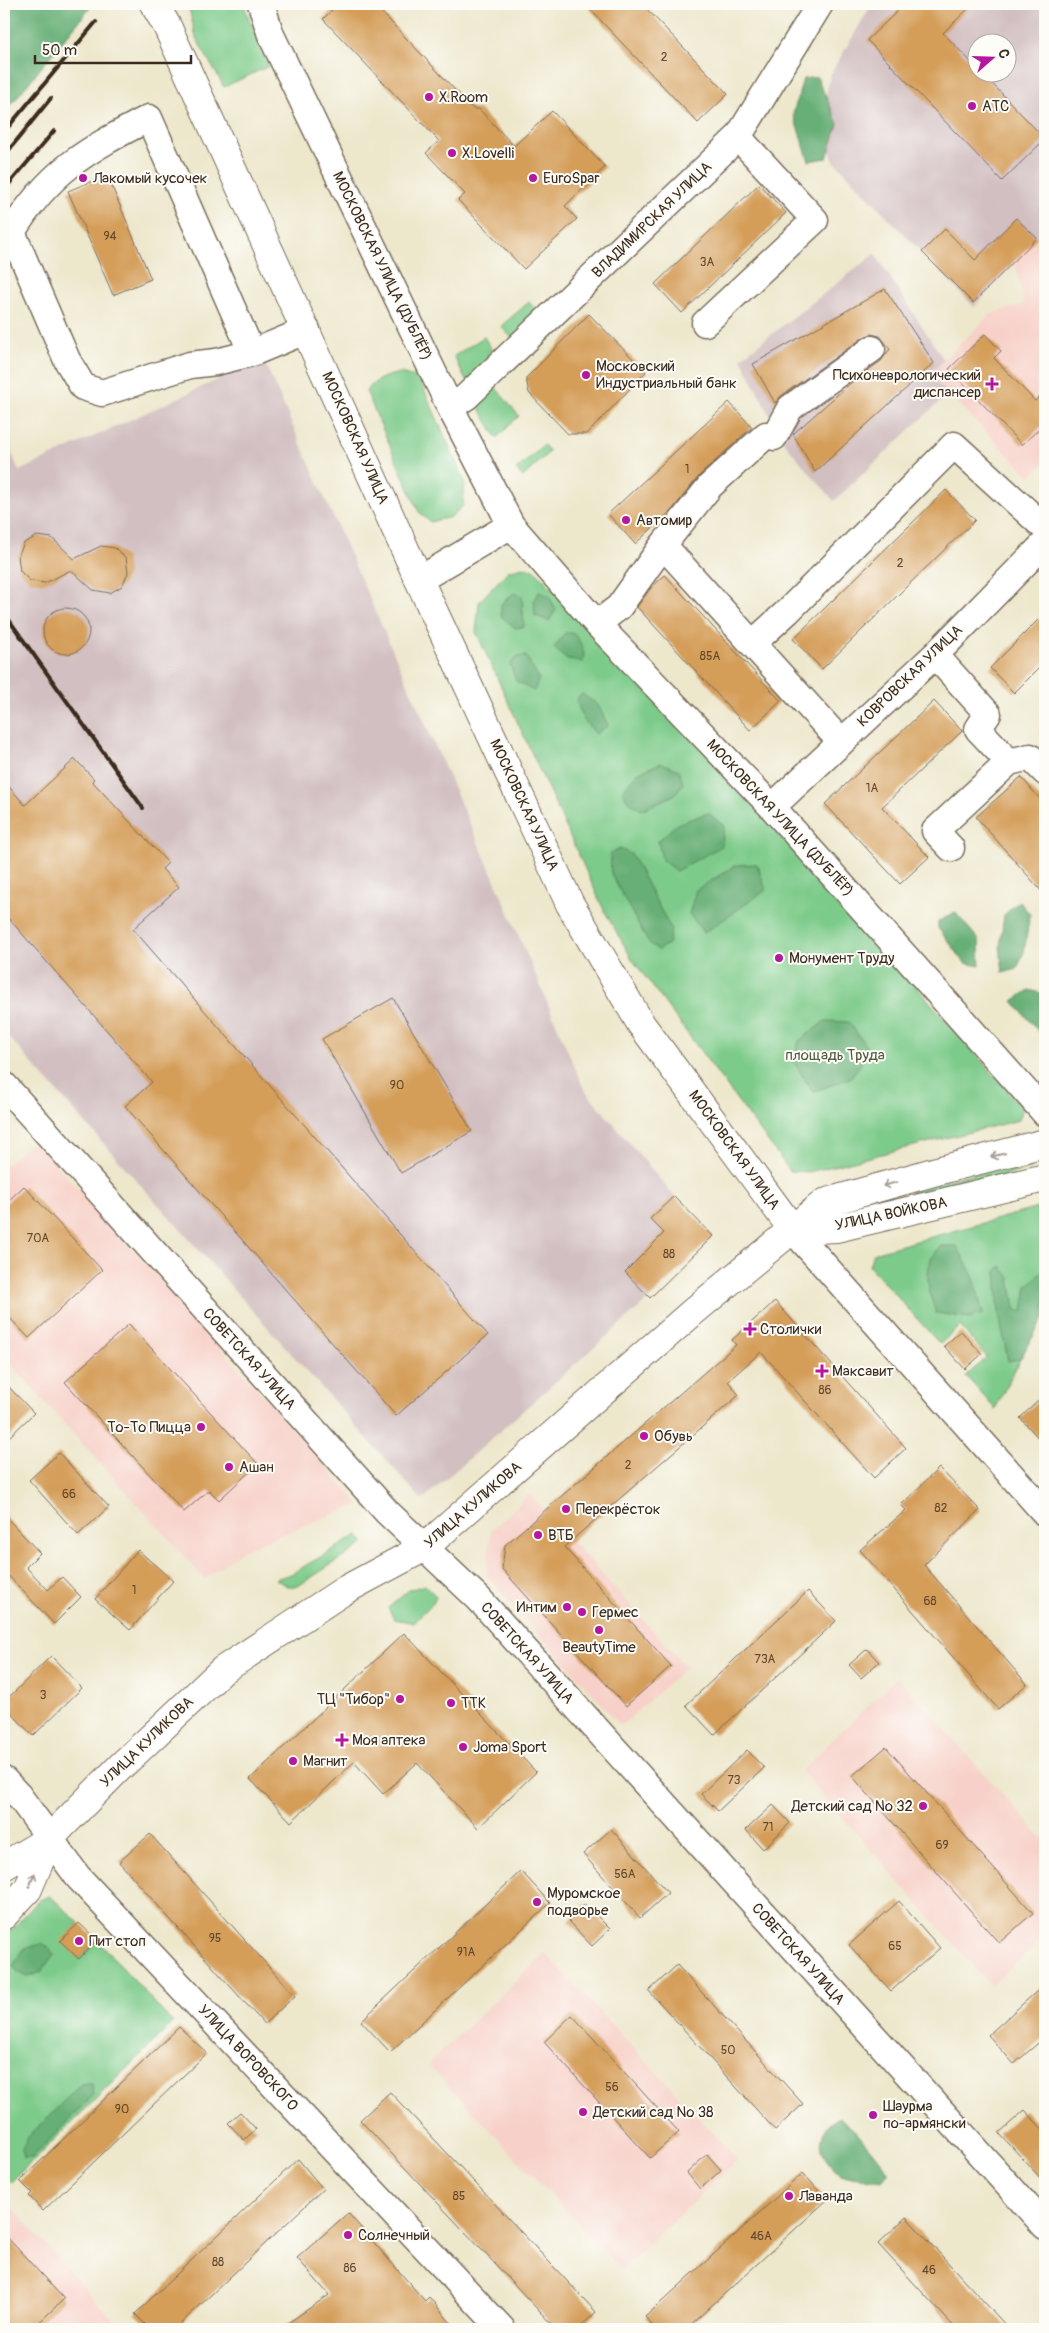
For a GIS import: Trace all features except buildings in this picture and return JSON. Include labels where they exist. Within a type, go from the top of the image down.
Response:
[{"type":"main road","name":"МОСКОВСКАЯ УЛИЦА","points":[[162,11],[419,580],[570,904],[641,1024],[793,1230]]},
{"type":"main road","name":"УЛИЦА ВОЙКОВА","points":[[793,1230],[824,1203],[937,1170],[1045,1144]]},
{"type":"main road","name":"УЛИЦА ВОЙКОВА","points":[[793,1230],[837,1228],[1045,1178]]},
{"type":"main road","name":"УЛИЦА КУЛИКОВА","points":[[4,1866],[49,1839],[120,1767],[223,1670],[345,1590],[425,1547],[694,1311],[793,1230]]},
{"type":"main road","name":"УЛИЦА КУЛИКОВА","points":[[4,1915],[28,1888],[49,1839]]},
{"type":"street","name":"МОСКОВСКАЯ УЛИЦА (ДУБЛЁР)","points":[[261,4],[271,35],[450,407],[511,525],[597,624],[772,807],[1045,1113]]},
{"type":"street","name":"ВЛАДИМИРСКАЯ УЛИЦА","points":[[450,407],[466,397],[738,137],[820,4]]},
{"type":"street","points":[[252,353],[149,118],[94,146],[57,174],[26,209],[12,232],[67,360],[83,387],[102,393],[190,365],[216,362],[252,353],[307,330]]},
{"type":"street","points":[[705,323],[815,220],[738,137]]},
{"type":"street","points":[[597,624],[619,607],[663,545],[710,486],[766,435],[774,437],[790,408],[872,348]]},
{"type":"street","points":[[753,643],[787,612],[954,445],[1045,528]]},
{"type":"street","points":[[419,580],[511,525]]},
{"type":"street","name":"КОВРОВСКАЯ УЛИЦА","points":[[772,807],[934,655],[1045,543]]},
{"type":"street","points":[[663,545],[841,742]]},
{"type":"street","points":[[934,655],[988,714],[978,729],[1009,762]]},
{"type":"street","points":[[951,848],[936,831],[1009,762],[1030,757],[1045,772]]},
{"type":"street","name":"СОВЕТСКАЯ УЛИЦА","points":[[4,1085],[387,1512],[479,1599],[1045,2226]]},
{"type":"street","name":"МОСКОВСКАЯ УЛИЦА","points":[[793,1230],[1045,1513]]},
{"type":"street","name":"УЛИЦА ВОРОВСКОГО","points":[[4,1780],[19,1796],[78,1877],[502,2329]]},
{"type":"shaded area","points":[[872,4],[1045,4],[1045,242],[1037,238],[994,241],[1015,261],[974,307],[834,161],[820,125],[830,75]]},
{"type":"shaded area","name":"Психоневрологический диспансер","points":[[1037,238],[1045,242],[1045,462],[1030,477],[929,374],[991,314],[1024,304],[1015,261],[994,241]]},
{"type":"shaded area","points":[[875,254],[944,360],[929,375],[948,394],[834,501],[782,440],[741,358]]},
{"type":"shaded area","points":[[263,359],[501,894],[584,1089],[674,1196],[713,1236],[650,1298],[422,1500],[4,1032],[4,433],[19,471]]},
{"type":"shaded area","points":[[34,1140],[359,1504],[242,1550],[205,1579],[4,1357],[4,1167]]},
{"type":"shaded area","name":"Гермес","points":[[529,1494],[686,1667],[621,1726],[486,1575],[491,1531]]},
{"type":"shaded area","name":"Детский сад № 32","points":[[897,1677],[1045,1841],[1045,1937],[991,1986],[801,1771]]},
{"type":"shaded area","name":"Детский сад № 38","points":[[545,1953],[738,2160],[621,2270],[428,2064]]},
{"type":"shaded area","points":[[4,2197],[120,2328],[119,2329],[4,2329]]},
{"type":"green space","points":[[4,4],[85,4],[90,8],[4,113]]},
{"type":"green space","points":[[188,4],[243,4],[269,66],[224,87],[196,38]]},
{"type":"green space","points":[[817,77],[838,124],[827,158],[809,161],[793,114],[803,79]]},
{"type":"green space","points":[[529,302],[539,314],[512,338],[501,326]]},
{"type":"green space","points":[[484,337],[496,356],[473,381],[465,379],[454,356]]},
{"type":"green space","points":[[400,373],[419,378],[465,482],[463,506],[451,517],[430,522],[419,512],[366,391],[381,379]]},
{"type":"green space","points":[[496,388],[519,416],[497,438],[477,404],[487,393]]},
{"type":"green space","points":[[544,445],[550,451],[523,477],[516,470]]},
{"type":"green space","name":"площадь Труда","points":[[523,567],[535,570],[775,826],[1023,1108],[1019,1120],[809,1172],[790,1171],[632,959],[604,910],[476,632],[479,602],[508,571]]},
{"type":"green space","points":[[540,591],[549,596],[556,610],[549,621],[535,616],[534,599]]},
{"type":"green space","points":[[514,593],[522,596],[524,627],[515,628],[501,616],[501,604]]},
{"type":"green space","points":[[565,633],[573,633],[580,643],[584,653],[583,662],[567,660],[554,648]]},
{"type":"green space","points":[[526,656],[539,679],[534,691],[516,681],[510,664],[517,657]]},
{"type":"green space","points":[[582,694],[598,705],[608,725],[596,734],[583,719],[576,700]]},
{"type":"green space","points":[[661,763],[679,770],[683,784],[674,795],[641,810],[627,800],[623,790],[637,773]]},
{"type":"green space","points":[[708,813],[724,826],[722,846],[676,871],[662,860],[658,841],[677,824]]},
{"type":"green space","points":[[620,849],[631,854],[671,929],[669,943],[658,950],[648,942],[611,874],[610,854]]},
{"type":"green space","points":[[757,864],[766,890],[704,933],[689,914],[696,890],[736,865]]},
{"type":"green space","points":[[1019,901],[1030,914],[1024,952],[1017,969],[1003,973],[1000,946],[1004,915]]},
{"type":"green space","points":[[955,912],[979,940],[980,966],[965,963],[938,928],[938,922]]},
{"type":"green space","points":[[1029,990],[1045,994],[1045,1039],[1013,1001]]},
{"type":"green space","points":[[825,1021],[849,1022],[870,1052],[850,1078],[813,1092],[793,1061],[799,1041]]},
{"type":"green space","points":[[1031,1159],[1032,1165],[1029,1169],[917,1197],[912,1195],[910,1189]]},
{"type":"green space","points":[[1045,1206],[1045,1309],[995,1409],[966,1376],[987,1357],[960,1326],[940,1344],[869,1266],[873,1253]]},
{"type":"green space","points":[[940,1246],[957,1246],[974,1278],[983,1314],[969,1318],[936,1313],[929,1287],[928,1269],[934,1253]]},
{"type":"green space","points":[[1001,1266],[1010,1278],[1015,1309],[1023,1312],[1027,1286],[1042,1272],[1045,1276],[1045,1316],[1020,1359],[1008,1361],[999,1314],[996,1271]]},
{"type":"green space","points":[[358,1535],[365,1543],[298,1586],[288,1586],[275,1579],[291,1574]]},
{"type":"green space","points":[[425,1585],[436,1596],[429,1607],[414,1623],[394,1619],[388,1608],[409,1590]]},
{"type":"green space","points":[[50,1896],[79,1923],[61,1941],[79,1959],[97,1940],[173,2023],[10,2183],[4,2177],[4,1938],[39,1900]]},
{"type":"green space","points":[[43,1943],[54,1954],[41,1972],[28,1977],[18,1972],[13,1966],[22,1950]]},
{"type":"green space","points":[[92,2082],[93,2095],[32,2158],[24,2158],[22,2149],[27,2138],[81,2084]]},
{"type":"green space","points":[[840,2118],[853,2128],[889,2172],[882,2180],[843,2175],[826,2159],[821,2145],[824,2133],[827,2127]]},
{"type":"railway","points":[[4,132],[96,22]]},
{"type":"railway","points":[[4,156],[51,98]]},
{"type":"railway","points":[[4,190],[54,131]]},
{"type":"railway","points":[[4,613],[143,808]]},
{"type":"place","name":"Х.Room","points":[[429,97]]},
{"type":"place","name":"АТС","points":[[972,106]]},
{"type":"place","name":"X.Lovelli","points":[[452,153]]},
{"type":"place","name":"Лакомый кусочек","points":[[83,178]]},
{"type":"place","name":"EuroSpar","points":[[533,178]]},
{"type":"place","name":"Московский Индустриальный банк","points":[[586,375]]},
{"type":"place","name":"Психоневрологический диспансер","points":[[992,384]]},
{"type":"place","name":"Автомир","points":[[626,520]]},
{"type":"place","name":"Монумент Труду","points":[[779,958]]},
{"type":"place","name":"Столички","points":[[750,1329]]},
{"type":"place","name":"Максавит","points":[[822,1371]]},
{"type":"place","name":"То-То Пицца","points":[[201,1427]]},
{"type":"place","name":"Обувь","points":[[644,1436]]},
{"type":"place","name":"Ашан","points":[[229,1467]]},
{"type":"place","name":"Перекрёсток","points":[[566,1509]]},
{"type":"place","name":"ВТБ","points":[[538,1535]]},
{"type":"place","name":"Интим","points":[[567,1607]]},
{"type":"place","name":"Гермес","points":[[582,1612]]},
{"type":"place","name":"BeautyTime","points":[[599,1630]]},
{"type":"place","name":"ТЦ \"Тибор\"","points":[[400,1699]]},
{"type":"place","name":"ТТК","points":[[451,1703]]},
{"type":"place","name":"Моя аптека","points":[[342,1740]]},
{"type":"place","name":"Joma Sport","points":[[463,1747]]},
{"type":"place","name":"Магнит","points":[[293,1761]]},
{"type":"place","name":"Детский сад № 32","points":[[923,1806]]},
{"type":"place","name":"Муромское подворье","points":[[537,1902]]},
{"type":"place","name":"Пит стоп","points":[[79,1941]]},
{"type":"place","name":"Детский сад № 38","points":[[583,2112]]},
{"type":"place","name":"Шаурма по-армянски","points":[[873,2115]]},
{"type":"place","name":"Лаванда","points":[[789,2196]]},
{"type":"place","name":"Солнечный","points":[[348,2235]]}]
